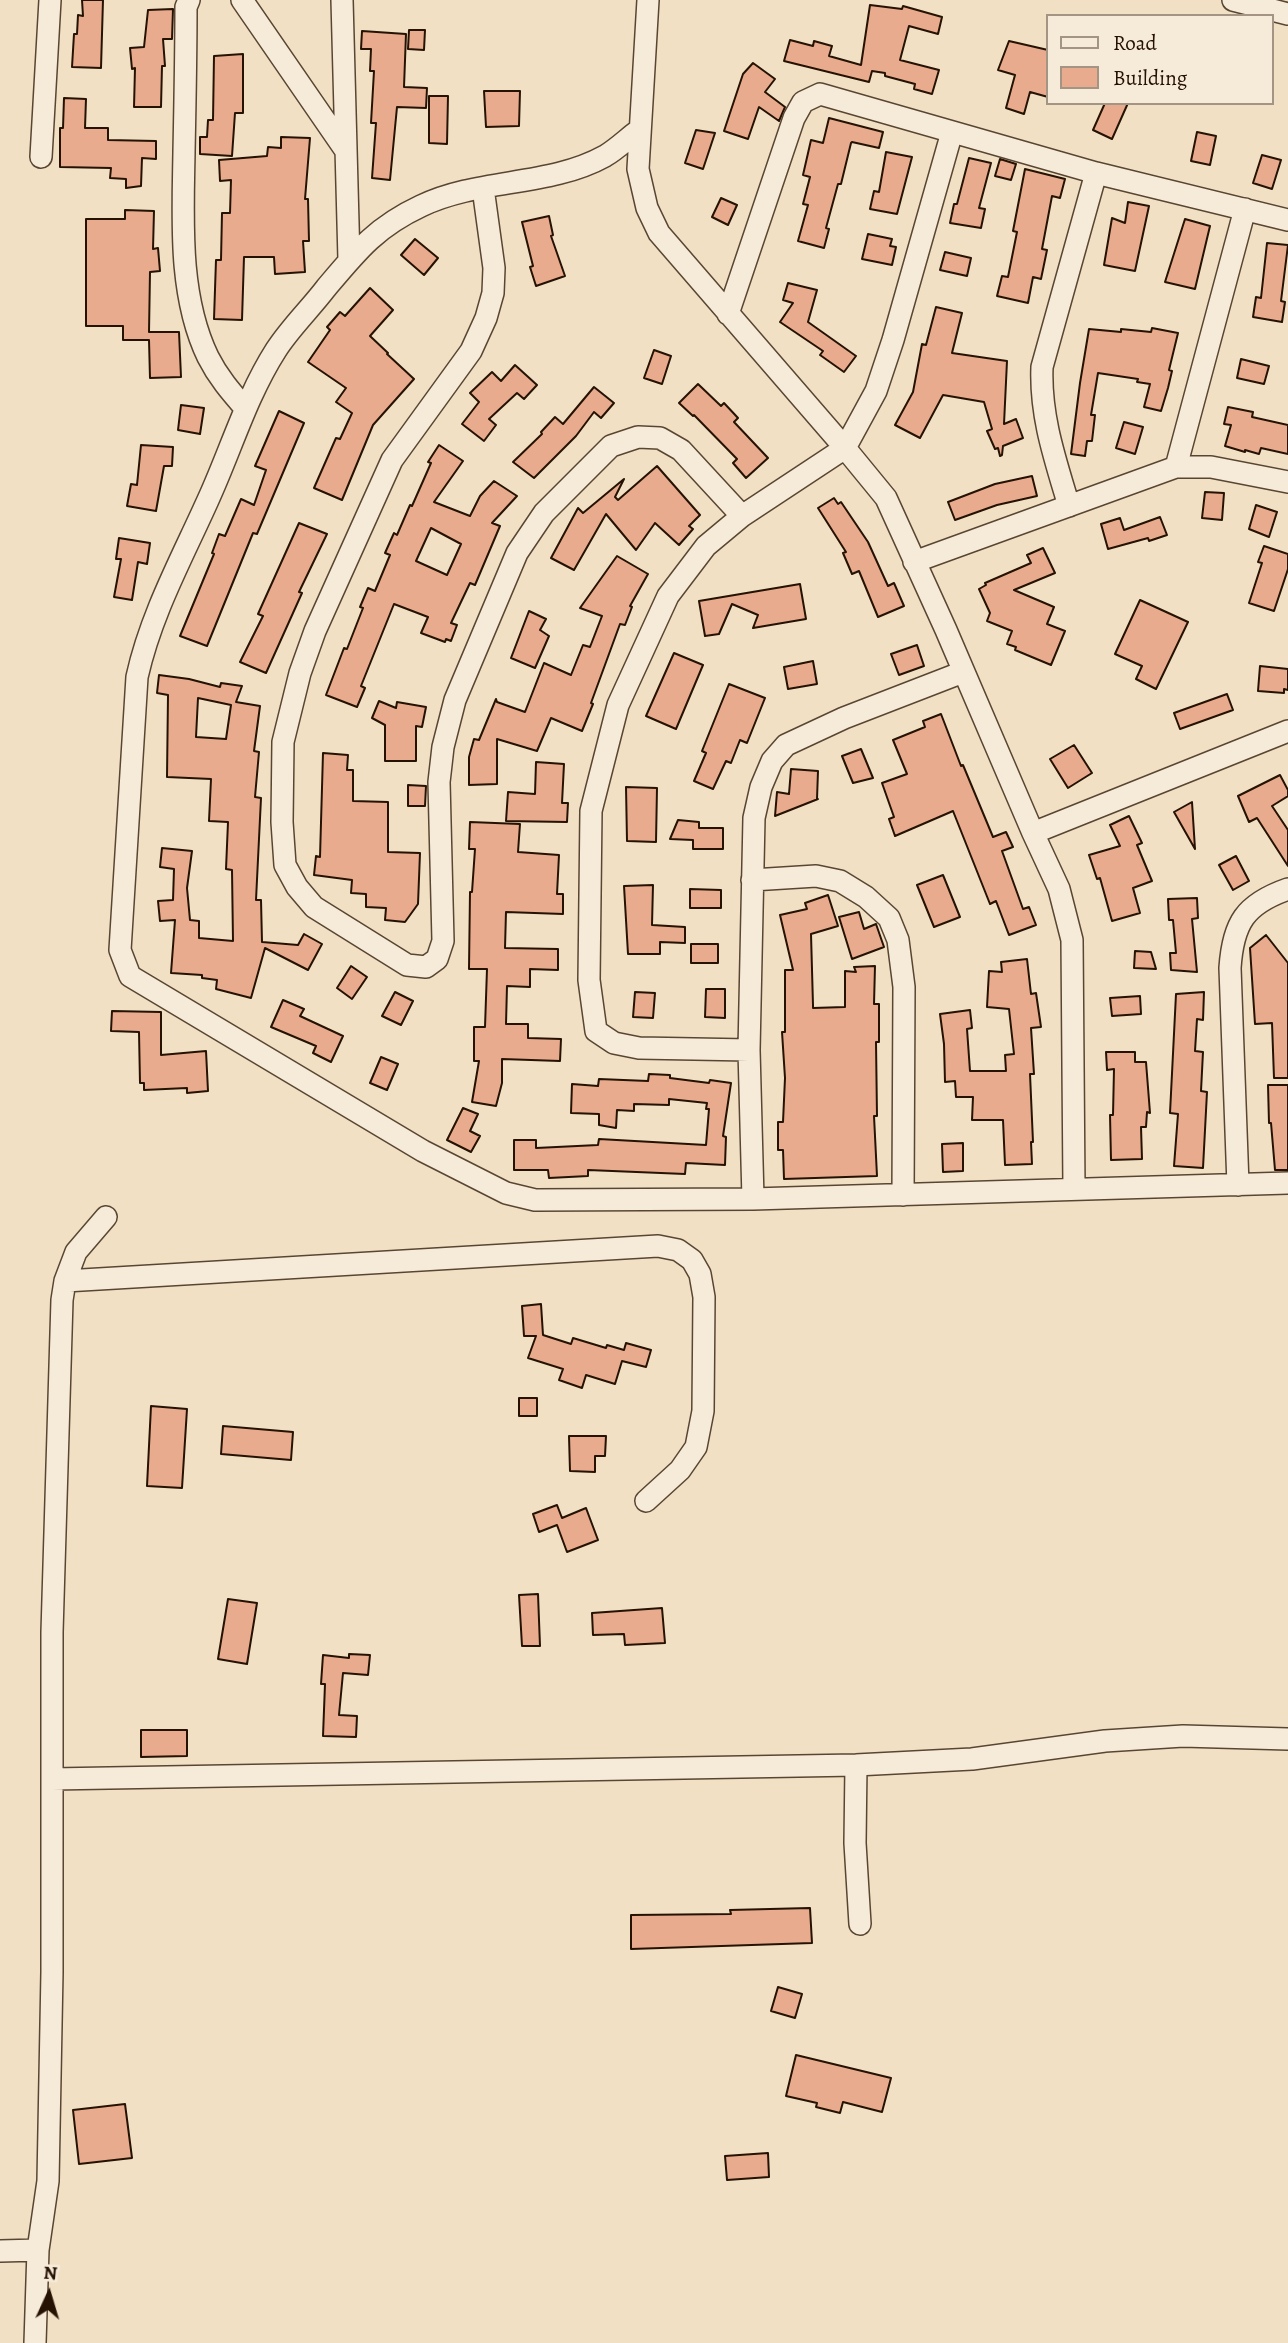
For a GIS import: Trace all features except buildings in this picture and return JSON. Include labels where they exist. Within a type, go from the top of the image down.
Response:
[{"type":"street","points":[[41,157],[50,0]]},
{"type":"street","points":[[189,0],[186,8],[183,202],[187,276],[194,315],[207,354],[222,383],[245,408]]},
{"type":"street","points":[[242,0],[346,151]]},
{"type":"street","points":[[342,0],[349,260]]},
{"type":"street","points":[[648,0],[638,169],[647,208],[659,233],[886,498],[1059,890],[1072,940],[1074,1189]]},
{"type":"street","points":[[1233,0],[1288,14]]},
{"type":"street","points":[[728,314],[794,118],[803,102],[820,94],[1096,173],[1288,220]]},
{"type":"street","points":[[639,130],[606,155],[574,169],[484,188],[426,204],[394,219],[370,238],[349,260],[276,349],[245,408],[211,495],[144,644],[137,677],[120,950],[130,976],[423,1151],[506,1193],[535,1200],[753,1199],[1288,1183]]},
{"type":"street","points":[[748,1050],[639,1048],[614,1043],[596,1031],[589,980],[591,811],[618,705],[668,596],[706,546],[742,516],[845,448],[876,391],[952,132]]},
{"type":"street","points":[[1069,506],[1048,436],[1041,396],[1042,367],[1096,173]]},
{"type":"street","points":[[484,188],[494,268],[493,293],[486,318],[471,351],[392,460],[315,631],[300,673],[283,742],[282,822],[285,865],[297,887],[314,907],[407,965],[426,967],[437,959],[443,941],[439,782],[443,747],[455,700],[517,553],[544,513],[611,446],[638,437],[660,438],[681,450],[742,516]]},
{"type":"street","points":[[1176,467],[1245,209]]},
{"type":"street","points":[[914,562],[1176,467],[1211,467],[1288,482]]},
{"type":"street","points":[[753,1199],[748,1050],[754,818],[761,787],[772,761],[786,745],[844,718],[963,672]]},
{"type":"street","points":[[1032,833],[1288,731]]},
{"type":"street","points":[[752,880],[817,876],[840,881],[866,897],[889,918],[898,940],[904,987],[903,1195]]},
{"type":"street","points":[[1238,1185],[1231,944],[1249,909],[1266,897],[1288,889]]},
{"type":"street","points":[[36,2343],[38,2250],[47,2180],[52,1972],[52,1632],[62,1300],[65,1281],[76,1252],[106,1217]]},
{"type":"street","points":[[65,1281],[658,1246],[678,1250],[692,1260],[700,1274],[704,1297],[701,1432],[696,1447],[680,1470],[646,1500]]},
{"type":"street","points":[[52,1779],[856,1765],[972,1759],[1105,1741],[1182,1736],[1288,1739]]},
{"type":"street","points":[[856,1765],[855,1843],[860,1924]]},
{"type":"street","points":[[0,2251],[38,2250]]}]
